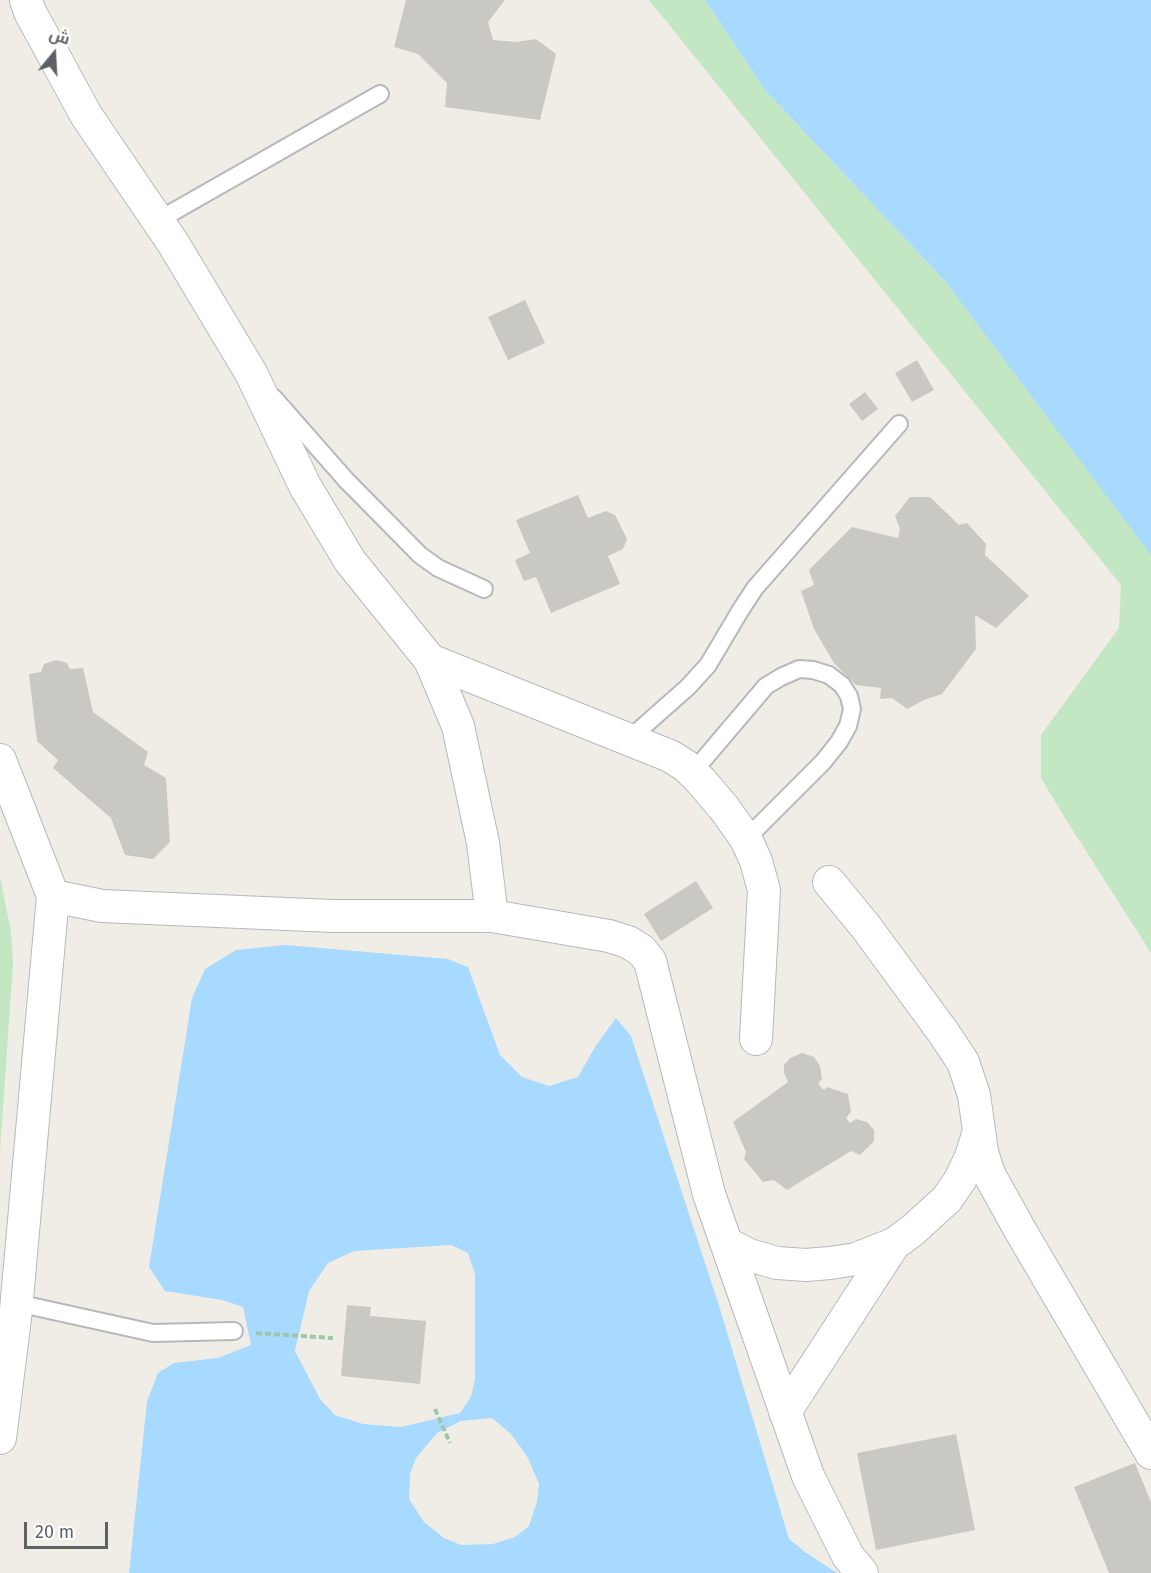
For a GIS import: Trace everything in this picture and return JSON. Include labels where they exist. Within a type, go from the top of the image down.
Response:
[{"type":"street","points":[[26,0],[30,12],[86,115],[173,243],[252,373],[304,486],[350,561],[430,660],[458,726],[483,843],[492,916]]},
{"type":"street","points":[[430,660],[670,756],[693,772],[724,808],[746,839],[756,861],[764,890],[756,1039]]},
{"type":"street","points":[[0,760],[53,896],[17,1303],[0,1438]]},
{"type":"street","points":[[829,882],[866,927],[963,1062],[974,1095],[982,1152],[989,1174],[1151,1453]]},
{"type":"street","points":[[53,896],[102,906],[333,916],[492,916],[609,936],[628,942],[641,950],[650,961],[709,1194],[807,1476],[848,1556],[861,1573]]},
{"type":"street","points":[[726,1242],[759,1258],[777,1263],[806,1265],[856,1259],[894,1244],[947,1199],[960,1180],[971,1157],[979,1131]]},
{"type":"street","points":[[785,1412],[894,1244]]},
{"type":"lane","points":[[157,221],[380,94]]},
{"type":"lane","points":[[252,373],[346,480],[420,555],[438,568],[484,589]]},
{"type":"lane","points":[[628,740],[688,687],[708,665],[755,588],[899,424]]},
{"type":"lane","points":[[693,772],[766,686],[781,677],[799,669],[813,670],[829,675],[842,685],[849,696],[852,709],[848,726],[839,742],[823,762],[746,839]]},
{"type":"lane","points":[[17,1303],[153,1333],[234,1331]]},
{"type":"path","points":[[234,1331],[333,1338]]},
{"type":"path","points":[[435,1409],[450,1443]]},
{"type":"green space","points":[[649,0],[705,0],[765,90],[945,281],[1149,550],[1151,555],[1151,953],[1041,778],[1041,735],[1119,628],[1121,585]]},
{"type":"green space","points":[[0,877],[11,932],[13,964],[0,1151]]},
{"type":"water","points":[[705,0],[1151,0],[1151,555],[945,281],[765,90]]},
{"type":"water","points":[[286,945],[448,959],[468,967],[500,1055],[522,1077],[549,1086],[578,1077],[595,1047],[616,1018],[631,1036],[720,1309],[789,1539],[837,1573],[129,1573],[147,1401],[158,1373],[174,1363],[218,1358],[251,1345],[243,1307],[222,1300],[165,1291],[149,1267],[192,998],[205,969],[236,950]],"holes":[[[451,1245],[468,1253],[475,1274],[475,1379],[471,1397],[460,1413],[401,1427],[363,1424],[335,1415],[320,1399],[295,1351],[309,1291],[328,1263],[354,1251]],[[492,1418],[511,1434],[528,1458],[539,1484],[537,1502],[529,1526],[515,1537],[493,1544],[461,1545],[444,1538],[424,1522],[409,1499],[410,1474],[416,1458],[437,1433],[461,1421]]]},
{"type":"building","points":[[406,0],[505,0],[488,22],[493,40],[516,42],[536,39],[556,54],[540,120],[445,107],[447,83],[418,54],[394,47]]},
{"type":"building","points":[[525,300],[545,343],[508,360],[488,317]]},
{"type":"building","points":[[917,360],[934,390],[912,402],[895,373]]},
{"type":"building","points":[[865,392],[878,409],[862,421],[849,404]]},
{"type":"building","points":[[578,495],[588,518],[606,511],[615,515],[627,539],[623,549],[608,556],[620,584],[551,613],[536,577],[524,581],[515,560],[530,553],[516,520]]},
{"type":"building","points":[[910,497],[930,497],[959,525],[967,523],[986,544],[985,555],[1029,596],[996,628],[975,615],[976,649],[942,694],[907,709],[892,698],[880,699],[881,688],[856,685],[834,663],[814,629],[801,591],[814,585],[809,570],[852,527],[898,538],[900,529],[895,516]]},
{"type":"building","points":[[56,660],[67,663],[70,669],[83,668],[93,712],[148,752],[144,765],[166,778],[170,842],[153,859],[125,855],[111,818],[53,768],[58,760],[37,741],[29,674],[41,672],[44,664]]},
{"type":"building","points":[[696,881],[713,908],[661,941],[644,914]]},
{"type":"building","points":[[802,1053],[814,1057],[820,1066],[822,1079],[818,1084],[824,1090],[827,1087],[848,1094],[851,1112],[846,1118],[850,1123],[856,1119],[867,1122],[874,1130],[874,1141],[860,1155],[851,1151],[787,1190],[774,1180],[763,1182],[744,1159],[746,1152],[733,1122],[788,1082],[784,1073],[784,1065],[790,1058]]},
{"type":"building","points":[[347,1305],[371,1307],[370,1316],[426,1321],[420,1384],[341,1376]]},
{"type":"building","points":[[956,1434],[975,1530],[876,1550],[857,1453]]},
{"type":"building","points":[[1135,1463],[1151,1502],[1151,1573],[1109,1573],[1074,1487]]}]
